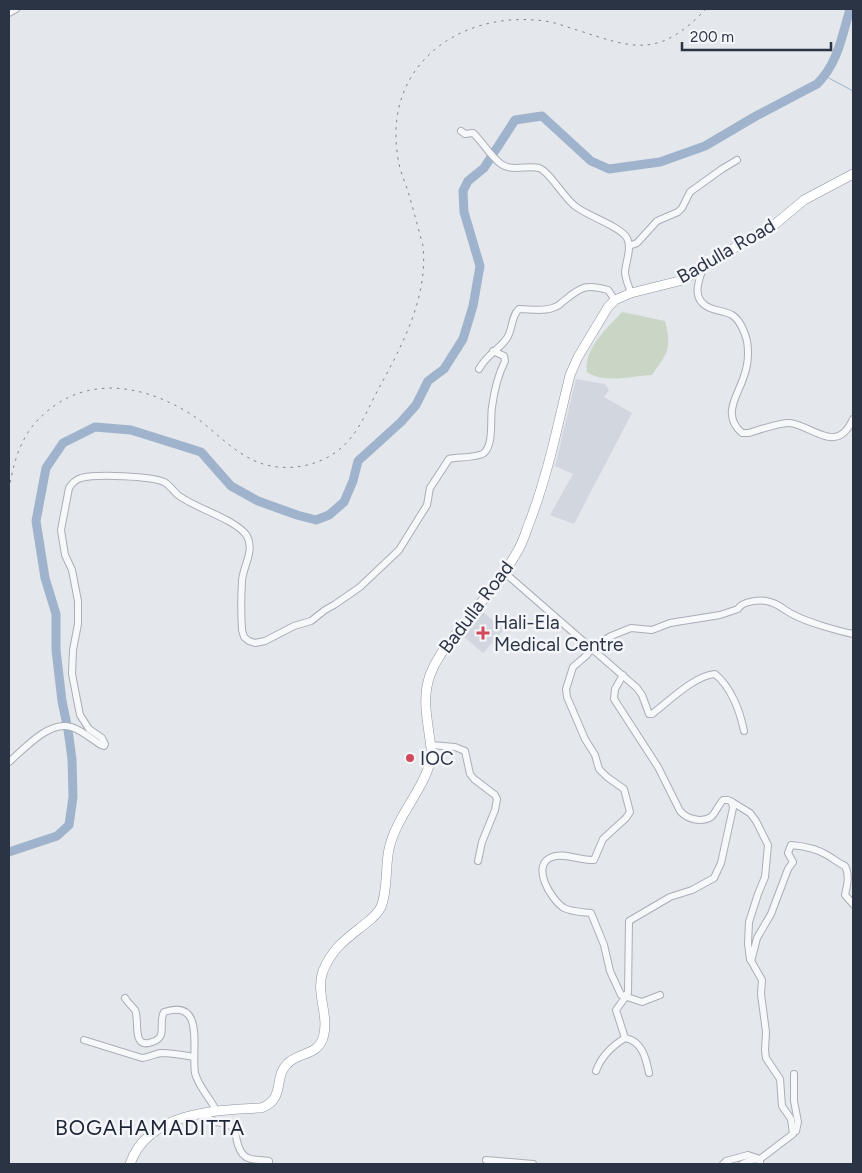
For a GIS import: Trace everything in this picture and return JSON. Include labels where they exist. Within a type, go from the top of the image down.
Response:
[{"type":"highway","name":"Badulla Road","points":[[130,1164],[143,1140],[166,1125],[199,1113],[268,1106],[277,1095],[282,1071],[286,1065],[294,1059],[318,1048],[323,1038],[324,1026],[320,981],[322,974],[331,953],[373,919],[381,906],[389,849],[398,823],[423,780],[431,757],[426,710],[426,691],[430,674],[440,654],[505,573],[519,550],[539,497],[570,375],[578,357],[603,316],[615,300],[683,280],[773,226],[804,200],[853,174]]},
{"type":"street","points":[[9,13],[16,9]]},
{"type":"street","points":[[460,131],[465,134],[473,134],[501,164],[508,167],[539,168],[547,172],[573,206],[589,216],[610,225],[626,237],[629,246],[625,274],[631,294]]},
{"type":"street","points":[[629,246],[637,243],[657,221],[678,212],[690,192],[722,168],[737,160]]},
{"type":"street","points":[[703,268],[697,285],[700,302],[708,308],[733,316],[742,326],[746,336],[748,360],[744,378],[733,400],[734,422],[738,429],[742,433],[748,433],[789,423],[823,436],[831,437],[842,436],[853,420]]},
{"type":"street","points":[[479,369],[485,359],[502,345],[506,339],[511,329],[515,312],[519,308],[548,309],[556,307],[566,298],[586,286],[608,290],[615,300]]},
{"type":"street","points":[[9,762],[39,735],[57,727],[70,726],[104,746],[105,744],[102,738],[89,729],[80,715],[72,674],[73,650],[78,624],[78,601],[72,570],[65,555],[61,530],[69,488],[73,482],[80,478],[120,476],[163,482],[170,486],[178,495],[240,529],[247,536],[250,552],[242,578],[242,630],[244,637],[249,641],[254,643],[265,641],[294,626],[311,621],[360,588],[399,550],[427,505],[430,488],[449,459],[485,452],[491,436],[492,408],[500,371],[505,361],[504,356],[494,351]]},
{"type":"street","points":[[505,573],[637,688],[642,695],[649,714],[652,714],[690,685],[708,674],[715,674],[721,679],[732,696],[742,718],[744,731]]},
{"type":"street","points":[[660,995],[642,1002],[621,994],[610,971],[604,945],[591,913],[570,910],[555,901],[547,888],[542,872],[542,866],[546,860],[553,856],[567,856],[584,861],[594,860],[603,839],[630,812],[624,789],[599,769],[595,755],[585,739],[567,697],[566,688],[573,667],[592,647],[611,636],[631,628],[652,630],[682,620],[720,615],[738,610],[743,604],[762,600],[781,607],[794,615],[853,634]]},
{"type":"street","points":[[623,675],[615,690],[614,699],[658,766],[680,811],[686,817],[704,819],[711,817],[722,800],[732,802],[750,813],[768,845],[766,877],[749,922],[748,944],[750,959],[762,980],[761,994],[766,1032],[766,1058],[780,1079],[782,1106],[793,1126],[793,1134]]},
{"type":"street","points":[[431,745],[455,747],[465,751],[470,774],[495,795],[497,799],[496,810],[482,842],[478,861]]},
{"type":"street","points":[[625,1038],[616,1010],[628,992],[629,921],[670,897],[692,890],[714,878],[721,863],[733,808],[732,802]]},
{"type":"street","points":[[750,959],[752,958],[757,938],[771,914],[788,869],[793,862],[788,853],[791,845],[802,846],[827,855],[837,863],[845,866],[848,870],[845,896],[853,904]]},
{"type":"street","points":[[125,998],[135,1009],[138,1038],[141,1042],[148,1044],[157,1040],[161,1035],[164,1012],[174,1008],[186,1012],[194,1022],[195,1028],[195,1074],[216,1110]]},
{"type":"street","points":[[596,1071],[599,1063],[614,1044],[625,1038],[631,1039],[642,1048],[649,1073]]},
{"type":"street","points":[[84,1040],[142,1058],[162,1053],[194,1057]]},
{"type":"street","points":[[760,1162],[793,1134],[798,1122],[794,1101],[794,1074]]},
{"type":"street","points":[[199,1113],[216,1122],[228,1124],[234,1129],[238,1144],[248,1159],[265,1160],[269,1164]]},
{"type":"street","points":[[723,1164],[726,1161],[748,1155],[760,1162]]},
{"type":"street","points":[[486,1160],[534,1164]]},
{"type":"street","points":[[742,1164],[751,1160],[760,1162]]},
{"type":"shaded area","points":[[576,379],[605,384],[609,390],[604,397],[632,413],[574,524],[550,515],[573,474],[555,466]]},
{"type":"shaded area","name":"Hali-Ela Medical Centre","points":[[483,612],[504,630],[483,653],[462,635]]},
{"type":"green space","points":[[622,312],[665,321],[668,344],[665,355],[652,375],[627,378],[602,378],[594,376],[587,372],[589,354],[598,339]]},
{"type":"waterway","points":[[9,852],[57,836],[69,825],[73,797],[72,759],[56,650],[56,614],[45,578],[36,521],[46,468],[63,443],[95,427],[131,430],[201,452],[231,486],[258,501],[316,520],[329,515],[344,502],[353,481],[358,461],[401,422],[416,405],[428,381],[444,369],[463,339],[473,306],[480,266],[464,212],[463,191],[468,181],[484,168],[515,120],[542,116],[591,161],[609,169],[660,162],[705,146],[756,116],[817,84],[835,58],[850,9]]},
{"type":"waterway","points":[[825,76],[853,91]]},
{"type":"railway","points":[[9,490],[11,476],[19,451],[30,429],[60,402],[94,389],[130,390],[166,401],[198,419],[235,450],[260,463],[272,466],[296,467],[309,465],[331,455],[347,442],[363,420],[405,337],[418,302],[424,265],[423,246],[398,161],[397,151],[397,119],[404,92],[417,68],[436,49],[459,34],[485,24],[514,20],[544,21],[615,42],[646,45],[674,36],[706,9]]},
{"type":"place","name":"Hali-Ela Medical Centre","points":[[483,633]]},
{"type":"place","name":"IOC","points":[[410,758]]},
{"type":"district","name":"BOGAHAMADITTA","points":[[150,1127]]}]
